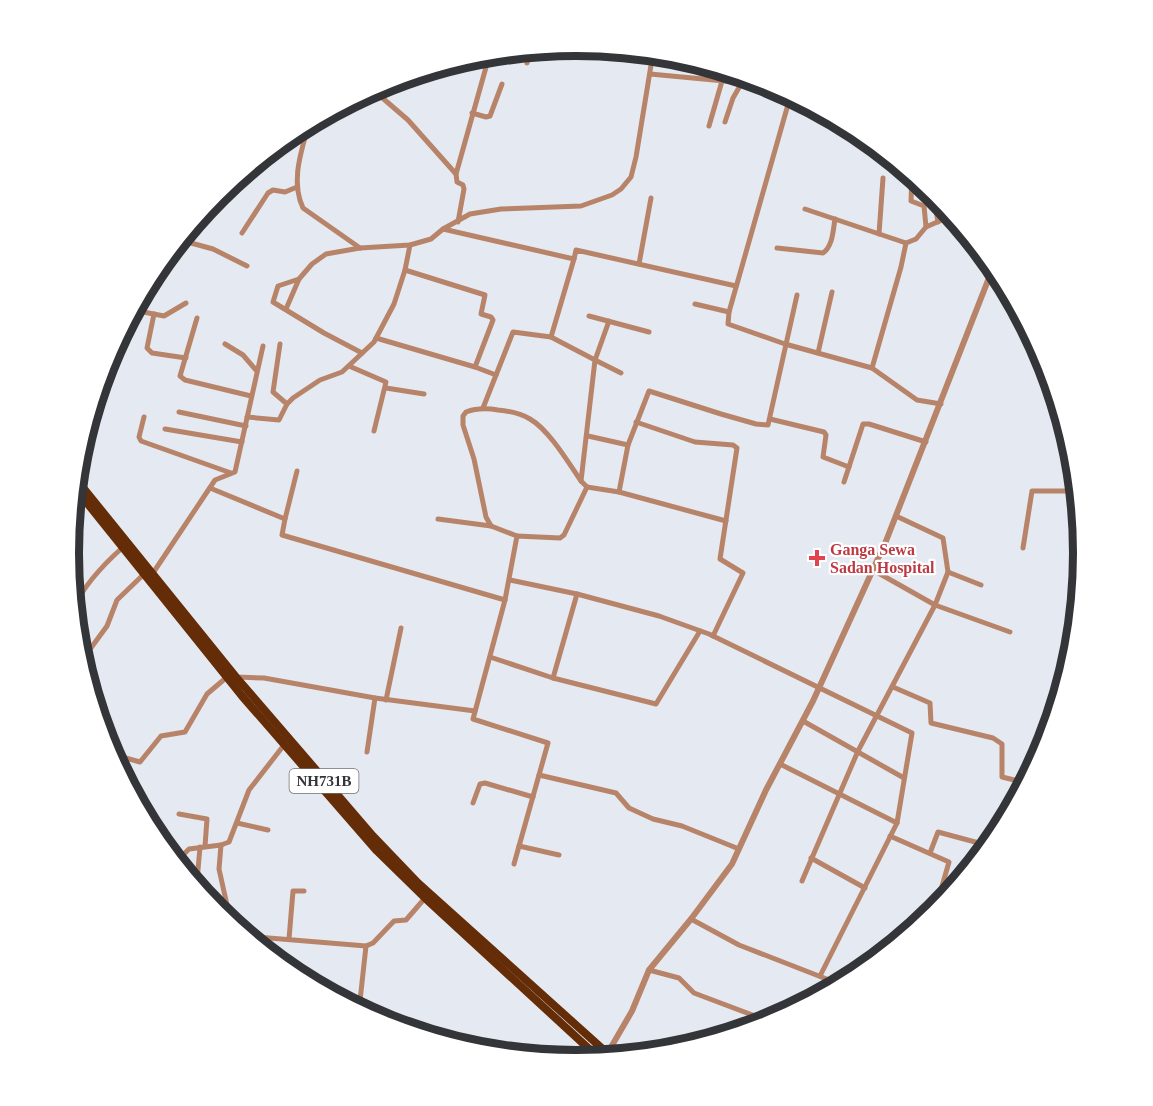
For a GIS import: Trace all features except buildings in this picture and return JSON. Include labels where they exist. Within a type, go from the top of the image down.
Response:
[{"type":"highway","name":"NH731B","points":[[83,488],[148,576]]},
{"type":"highway","name":"NH731B","points":[[82,497],[340,811],[425,898],[599,1049]]},
{"type":"highway","name":"NH731B","points":[[231,677],[398,863],[600,1049]]},
{"type":"street","points":[[527,63],[529,58]]},
{"type":"street","points":[[286,309],[299,279],[312,264],[326,254],[360,248],[410,245],[431,239],[443,229],[470,214],[501,209],[580,206],[612,195],[621,189],[631,177],[636,157],[652,62]]},
{"type":"street","points":[[458,222],[464,189],[463,185],[456,180],[456,174],[487,64]]},
{"type":"street","points":[[650,74],[735,82]]},
{"type":"street","points":[[709,126],[722,81]]},
{"type":"street","points":[[472,113],[490,116],[502,84]]},
{"type":"street","points":[[725,122],[733,98],[742,84]]},
{"type":"street","points":[[380,96],[408,120],[456,174]]},
{"type":"street","points":[[788,103],[736,286],[728,324],[785,344],[872,368],[917,400],[941,404]]},
{"type":"street","points":[[306,136],[301,152],[298,198],[303,208],[360,248]]},
{"type":"street","points":[[879,234],[883,178]]},
{"type":"street","points":[[912,185],[911,201],[924,206],[926,228]]},
{"type":"street","points":[[242,233],[268,193],[273,190],[285,192],[297,187]]},
{"type":"street","points":[[639,264],[651,198]]},
{"type":"street","points":[[805,209],[906,243],[916,239],[926,228],[945,219]]},
{"type":"street","points":[[936,209],[938,222]]},
{"type":"street","points":[[777,248],[823,253],[831,241],[835,219]]},
{"type":"street","points":[[443,229],[574,259]]},
{"type":"street","points":[[188,242],[213,249],[247,266]]},
{"type":"street","points":[[872,368],[906,243]]},
{"type":"street","points":[[247,417],[279,420],[287,404],[293,398],[320,380],[342,372],[362,353],[376,338],[394,304],[410,245]]},
{"type":"street","points":[[551,337],[576,250],[736,286]]},
{"type":"street","points":[[405,270],[485,295],[481,314],[493,320],[475,367]]},
{"type":"street","points":[[610,1049],[632,1011],[649,970],[732,864],[803,721],[896,516],[990,276]]},
{"type":"street","points":[[299,279],[280,285],[273,297],[273,302],[362,353]]},
{"type":"street","points":[[818,353],[832,292]]},
{"type":"street","points":[[619,492],[628,445],[649,391],[766,426],[770,419],[797,296]]},
{"type":"street","points":[[142,312],[164,316],[186,303]]},
{"type":"street","points":[[695,304],[729,312]]},
{"type":"street","points":[[154,314],[147,348],[152,353],[186,358]]},
{"type":"street","points":[[589,316],[649,332]]},
{"type":"street","points":[[197,318],[180,376],[185,380],[251,396]]},
{"type":"street","points":[[581,480],[588,436],[595,360],[609,321]]},
{"type":"street","points":[[483,408],[513,332],[551,337],[621,373]]},
{"type":"street","points":[[376,338],[496,375]]},
{"type":"street","points":[[225,344],[243,355],[256,370]]},
{"type":"street","points":[[280,344],[273,392],[287,404]]},
{"type":"street","points":[[89,650],[107,626],[117,600],[148,576],[215,480],[235,472],[263,346]]},
{"type":"street","points":[[349,366],[384,380],[386,388],[374,431]]},
{"type":"street","points":[[386,388],[424,394]]},
{"type":"street","points":[[491,526],[486,517],[474,459],[462,420],[466,412],[483,408],[513,412],[531,419],[545,433],[587,487],[619,492],[726,521]]},
{"type":"street","points":[[179,412],[246,426]]},
{"type":"street","points":[[144,417],[139,437],[141,441],[231,473]]},
{"type":"street","points":[[770,419],[824,432],[826,435],[823,457],[849,467]]},
{"type":"street","points":[[636,422],[694,442],[736,446],[720,559],[743,573],[713,636]]},
{"type":"street","points":[[844,482],[863,424],[926,442]]},
{"type":"street","points":[[165,429],[242,442]]},
{"type":"street","points":[[588,436],[628,445]]},
{"type":"street","points":[[297,471],[282,535],[506,600]]},
{"type":"street","points":[[438,519],[491,526],[517,536],[560,538],[564,535],[587,487]]},
{"type":"street","points":[[210,488],[285,519]]},
{"type":"street","points":[[1023,548],[1032,491],[1070,491]]},
{"type":"street","points":[[802,881],[858,751],[878,717],[935,605],[948,572],[943,538],[896,516]]},
{"type":"street","points":[[514,864],[548,743],[473,719],[506,600],[517,536]]},
{"type":"street","points":[[81,595],[103,565],[122,548]]},
{"type":"street","points":[[873,570],[935,605],[1010,632]]},
{"type":"street","points":[[948,572],[981,585]]},
{"type":"street","points":[[510,580],[577,594],[659,616],[700,631],[912,733],[897,823],[820,975]]},
{"type":"street","points":[[553,678],[577,594]]},
{"type":"street","points":[[386,700],[401,628]]},
{"type":"street","points":[[490,657],[553,678],[656,704],[700,631]]},
{"type":"street","points":[[123,757],[140,762],[161,736],[185,732],[207,694],[231,677],[264,678],[386,700],[475,711]]},
{"type":"street","points":[[893,687],[930,703],[931,723],[993,738],[1002,744],[1002,777],[1019,781]]},
{"type":"street","points":[[367,752],[375,698]]},
{"type":"street","points":[[803,721],[904,778]]},
{"type":"street","points":[[182,856],[189,849],[229,842],[249,790],[284,744]]},
{"type":"street","points":[[780,764],[897,823]]},
{"type":"street","points":[[539,775],[616,793],[629,808],[637,812],[653,819],[682,826],[739,849]]},
{"type":"street","points":[[473,802],[482,783],[533,797]]},
{"type":"street","points":[[179,814],[207,819],[198,877]]},
{"type":"street","points":[[237,823],[268,830]]},
{"type":"street","points":[[930,853],[938,832],[980,843]]},
{"type":"street","points":[[890,836],[949,862],[940,892]]},
{"type":"street","points":[[220,845],[219,869],[228,907]]},
{"type":"street","points":[[519,846],[559,855]]},
{"type":"street","points":[[811,858],[865,888]]},
{"type":"street","points":[[289,939],[293,891],[304,891]]},
{"type":"street","points":[[261,938],[366,946],[373,943],[394,921],[406,920],[425,898]]},
{"type":"street","points":[[691,919],[739,945],[831,980]]},
{"type":"street","points":[[360,1001],[366,946]]},
{"type":"street","points":[[649,970],[679,978],[694,993],[757,1017]]},
{"type":"place","name":"Ganga Sewa Sadan Hospital","points":[[817,558]]}]
